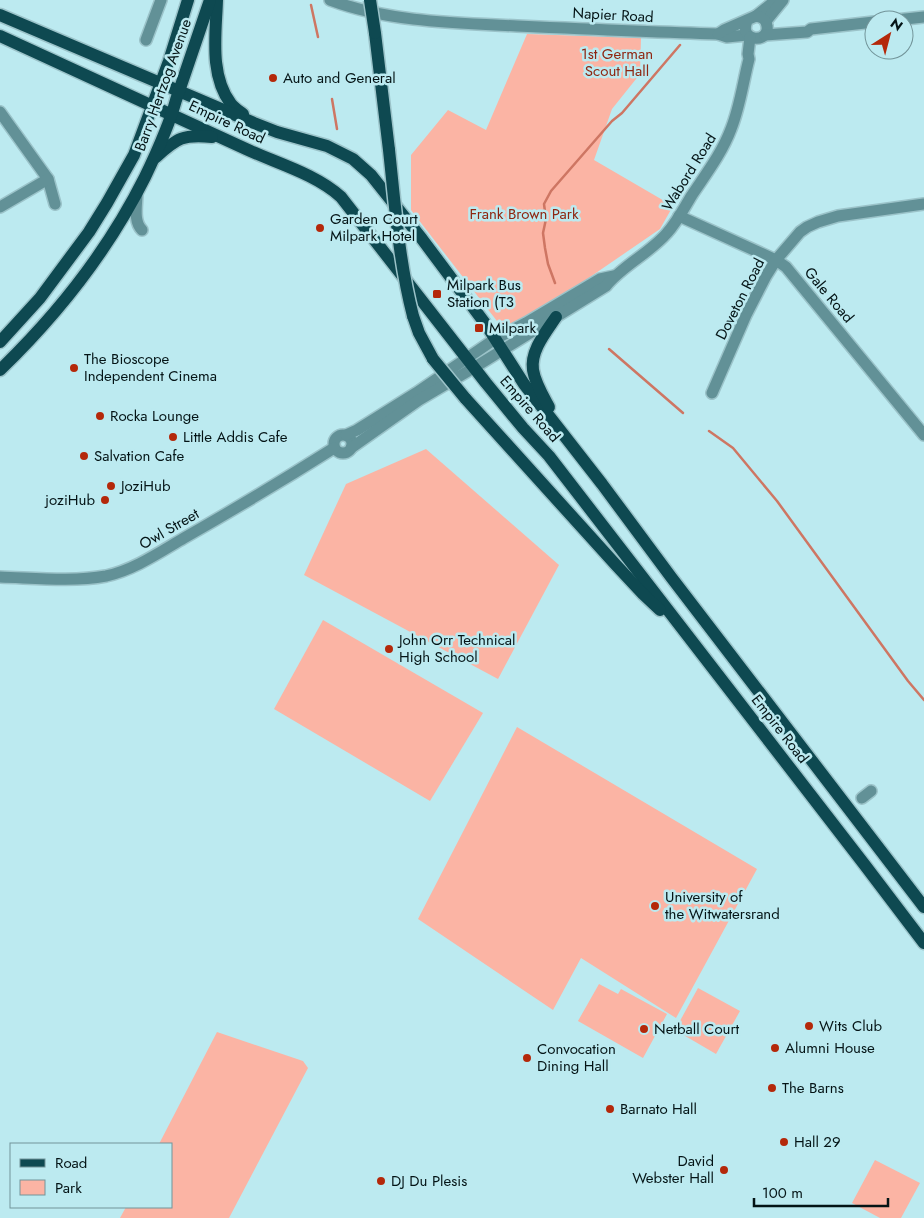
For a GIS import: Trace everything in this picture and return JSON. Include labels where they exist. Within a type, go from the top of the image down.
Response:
[{"type":"main road","name":"Barry Hertzog Avenue","points":[[0,342],[40,298],[89,232],[134,154],[169,61],[188,0]]},
{"type":"main road","name":"Barry Hertzog Avenue","points":[[0,370],[17,354],[74,290],[120,222],[137,193],[154,160],[172,115],[210,0]]},
{"type":"main road","points":[[218,0],[216,42],[218,76],[231,103],[254,123]]},
{"type":"main road","points":[[370,0],[403,264],[413,316],[419,333],[433,359],[465,398],[557,501],[643,594],[666,615],[673,617]]},
{"type":"main road","name":"Empire Road","points":[[0,15],[276,132],[327,146],[360,164],[422,239],[487,326],[524,384],[924,907]]},
{"type":"main road","name":"Empire Road","points":[[0,36],[318,181],[336,194],[357,217],[523,428],[549,456],[859,856],[924,943]]},
{"type":"main road","points":[[154,160],[178,139],[195,135],[222,138]]},
{"type":"main road","points":[[556,317],[538,344],[533,366],[536,379],[559,429]]},
{"type":"street","points":[[146,40],[161,0]]},
{"type":"street","name":"Napier Road","points":[[330,0],[352,7],[407,19],[506,25],[718,34],[724,30],[758,28],[807,32],[811,29],[864,23]]},
{"type":"street","points":[[758,28],[776,0]]},
{"type":"street","points":[[758,28],[783,0]]},
{"type":"street","name":"Wabord Road","points":[[502,350],[606,286],[614,276],[667,233],[723,147],[731,131],[749,59],[748,54],[758,28]]},
{"type":"street","points":[[0,112],[48,180],[55,204]]},
{"type":"street","points":[[0,207],[48,180]]},
{"type":"street","points":[[137,193],[136,218],[138,226],[142,230]]},
{"type":"street","name":"Doveton Road","points":[[712,393],[746,315],[766,276],[776,260],[800,232],[818,222],[838,216],[924,204]]},
{"type":"street","name":"Gale Road","points":[[679,216],[776,260],[786,267],[924,435]]},
{"type":"street","name":"Wabord Road","points":[[495,339],[600,279],[614,276]]},
{"type":"street","points":[[495,339],[471,362],[347,452],[342,453],[334,448],[335,438],[340,435],[346,435],[357,430],[416,393],[471,362],[502,350]]},
{"type":"street","points":[[346,435],[351,439],[351,448]]},
{"type":"street","name":"Owl Street","points":[[0,578],[95,577],[124,571],[258,496],[334,448]]},
{"type":"green space","name":"Frank Brown Park","points":[[527,34],[641,38],[640,74],[612,109],[594,160],[673,206],[660,229],[507,334],[411,210],[411,155],[448,110],[486,130]]},
{"type":"green space","points":[[426,449],[559,565],[498,679],[304,575],[346,484]]},
{"type":"green space","points":[[323,620],[483,713],[430,801],[274,709]]},
{"type":"green space","points":[[517,727],[757,869],[676,1018],[581,958],[553,1010],[418,919]]},
{"type":"green space","points":[[599,984],[618,994],[621,989],[667,1014],[643,1058],[578,1021]]},
{"type":"green space","points":[[698,988],[740,1011],[716,1054],[675,1030]]},
{"type":"green space","points":[[217,1032],[303,1061],[308,1068],[229,1218],[120,1218],[125,1208],[172,1208],[172,1143],[160,1143]]},
{"type":"green space","points":[[875,1160],[920,1183],[901,1218],[880,1218],[852,1203]]},
{"type":"waterway","points":[[311,5],[318,37]]},
{"type":"waterway","points":[[555,283],[548,264],[545,248],[543,233],[546,219],[544,204],[551,191],[612,121],[622,113],[680,45]]},
{"type":"waterway","points":[[332,99],[337,129]]},
{"type":"waterway","points":[[609,349],[683,413]]},
{"type":"waterway","points":[[709,431],[733,448],[777,501],[908,681],[924,700]]},
{"type":"place","name":"Auto and General","points":[[273,78]]},
{"type":"place","name":"Garden Court Milpark Hotel","points":[[320,228]]},
{"type":"place","name":"Milpark Bus Station (T3","points":[[437,294]]},
{"type":"place","name":"Milpark","points":[[479,328]]},
{"type":"place","name":"The Bioscope Independent Cinema","points":[[74,368]]},
{"type":"place","name":"Rocka Lounge","points":[[100,416]]},
{"type":"place","name":"Little Addis Cafe","points":[[173,437]]},
{"type":"place","name":"Salvation Cafe","points":[[84,456]]},
{"type":"place","name":"JoziHub","points":[[111,486]]},
{"type":"place","name":"joziHub","points":[[105,500]]},
{"type":"place","name":"John Orr Technical High School","points":[[389,649]]},
{"type":"place","name":"University of the Witwatersrand","points":[[655,906]]},
{"type":"place","name":"Wits Club","points":[[809,1026]]},
{"type":"place","name":"Netball Court","points":[[644,1029]]},
{"type":"place","name":"Alumni House","points":[[775,1048]]},
{"type":"place","name":"Convocation Dining Hall","points":[[527,1058]]},
{"type":"place","name":"The Barns","points":[[772,1088]]},
{"type":"place","name":"Barnato Hall","points":[[610,1109]]},
{"type":"place","name":"Hall 29","points":[[784,1142]]},
{"type":"place","name":"David Webster Hall","points":[[724,1170]]},
{"type":"place","name":"DJ Du Plesis","points":[[381,1181]]},
{"type":"park label","name":"1st German Scout Hall","points":[[617,62]]}]
